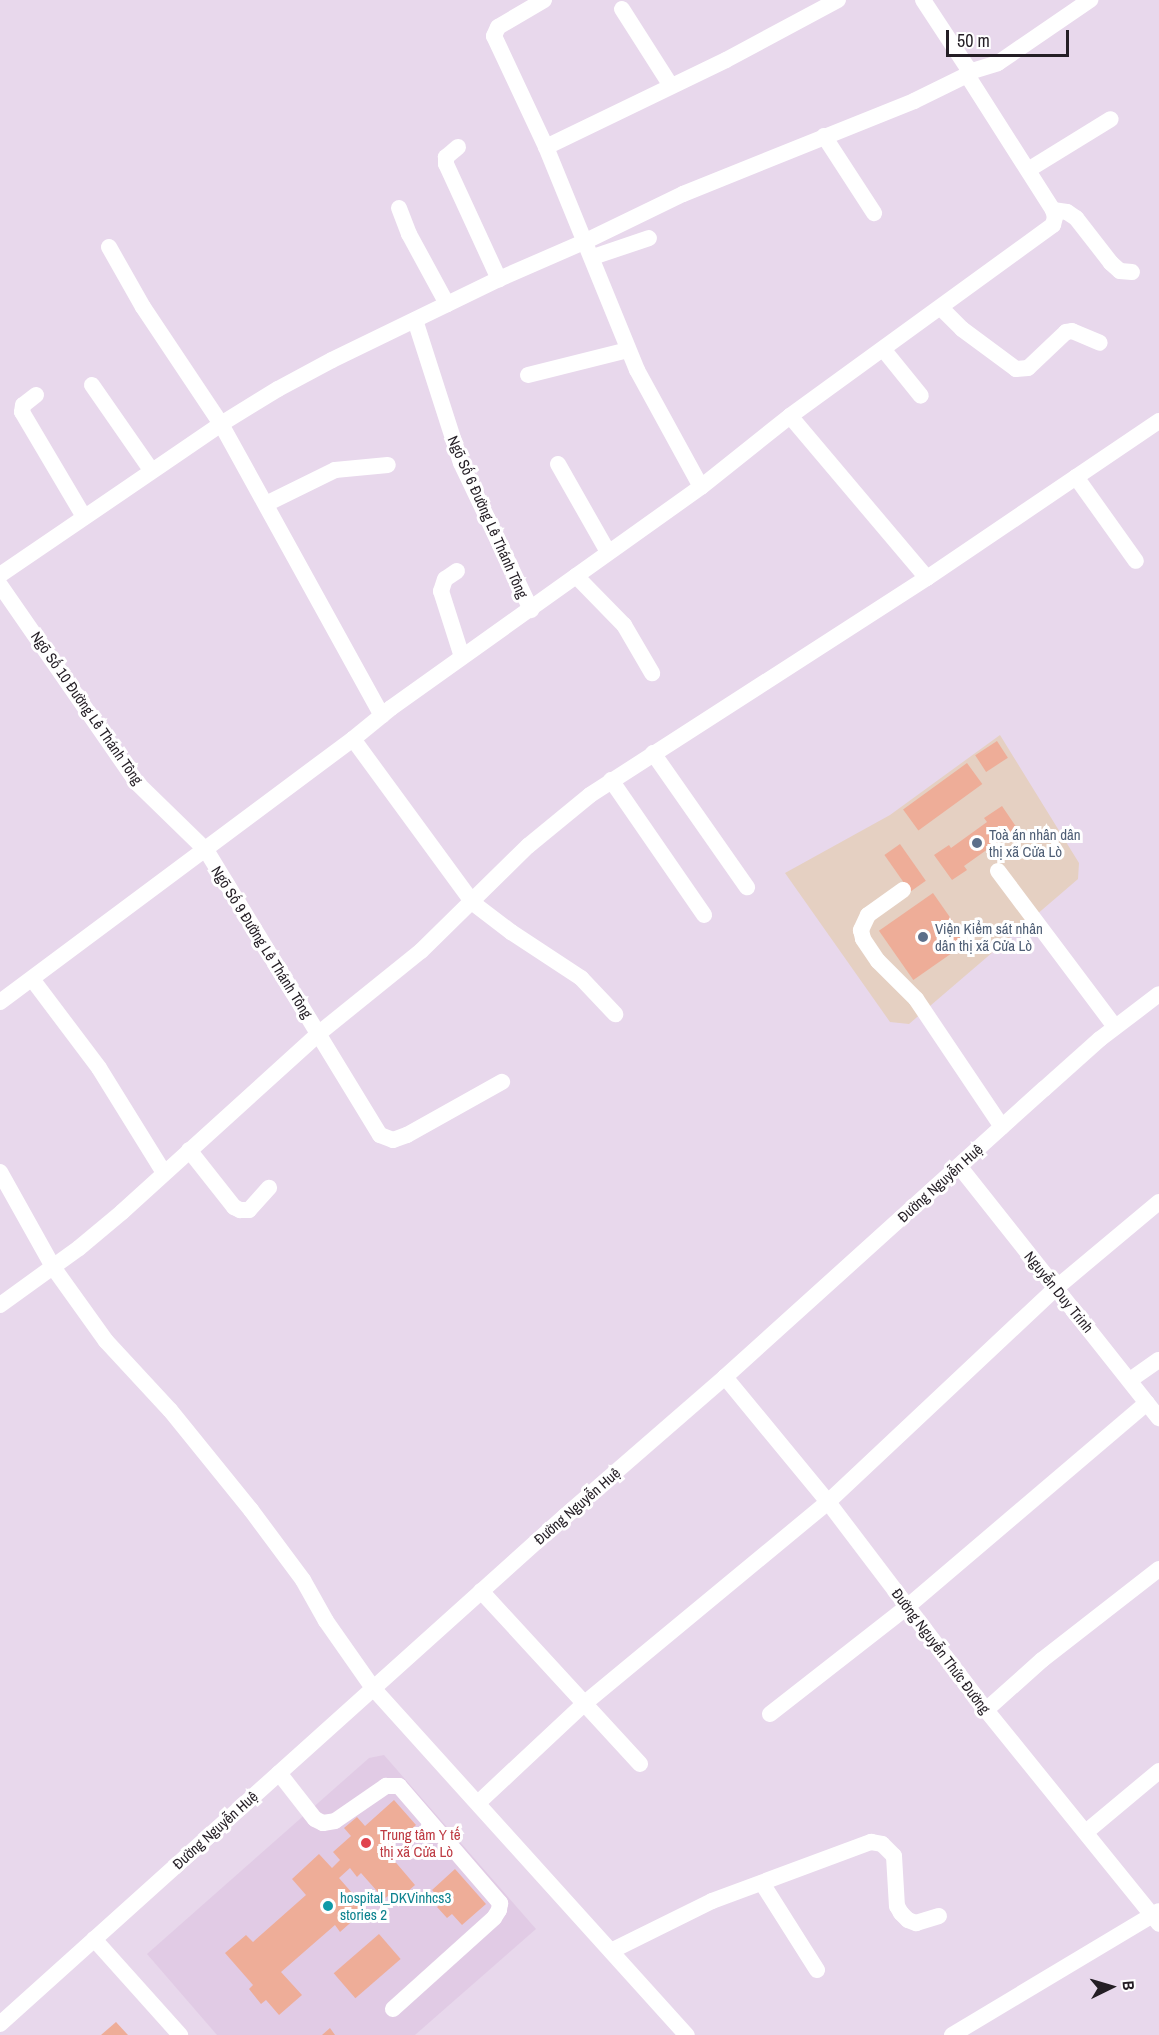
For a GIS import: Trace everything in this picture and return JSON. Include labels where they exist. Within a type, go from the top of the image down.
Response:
[{"type":"street","points":[[544,0],[498,27],[494,36],[546,147],[593,257],[628,350],[652,401],[701,487]]},
{"type":"street","points":[[546,147],[838,0]]},
{"type":"street","points":[[0,1002],[462,657],[701,487],[790,416],[1046,233],[1053,225],[1055,217],[1053,210],[923,0]]},
{"type":"street","points":[[0,575],[151,470],[278,389],[499,279],[683,195],[914,101],[968,73],[998,63],[1090,0]]},
{"type":"street","points":[[622,9],[671,86]]},
{"type":"street","points":[[1028,170],[1111,118]]},
{"type":"street","points":[[824,136],[874,213]]},
{"type":"street","points":[[458,147],[446,157],[446,164],[499,279]]},
{"type":"street","points":[[399,208],[409,234],[447,304]]},
{"type":"street","points":[[1053,210],[1067,212],[1076,218],[1111,263],[1120,271],[1132,272]]},
{"type":"street","points":[[593,257],[648,238]]},
{"type":"street","points":[[109,247],[162,336],[221,424],[382,716]]},
{"type":"street","points":[[941,308],[962,329],[1016,369],[1028,368],[1066,332],[1072,331],[1100,343]]},
{"type":"street","name":"Ngõ Số 6 Đường Lê Thánh Tông","points":[[415,320],[461,463],[531,610]]},
{"type":"street","points":[[883,349],[921,396]]},
{"type":"street","points":[[528,375],[628,350]]},
{"type":"street","points":[[92,385],[151,470]]},
{"type":"street","points":[[36,395],[23,405],[22,412],[84,517]]},
{"type":"street","points":[[790,416],[927,578]]},
{"type":"street","points":[[0,1305],[123,1212],[318,1034],[421,951],[473,903],[528,846],[611,780],[927,578],[1159,421]]},
{"type":"street","points":[[558,464],[608,552]]},
{"type":"street","points":[[266,504],[335,470],[387,465]]},
{"type":"street","points":[[1076,477],[1136,561]]},
{"type":"street","points":[[457,571],[445,579],[441,591],[462,657]]},
{"type":"street","points":[[576,576],[624,625],[652,673]]},
{"type":"street","name":"Ngõ Số 10 Đường Lê Thánh Tông","points":[[0,585],[137,783],[206,850]]},
{"type":"street","points":[[353,739],[473,903],[511,932],[573,972],[615,1014]]},
{"type":"street","points":[[653,753],[747,887]]},
{"type":"street","points":[[611,780],[704,915]]},
{"type":"street","name":"Ngõ Số 9 Đường Lê Thánh Tông","points":[[206,850],[372,1125],[387,1139],[393,1140],[407,1135],[502,1082]]},
{"type":"street","points":[[998,871],[1116,1027]]},
{"type":"street","points":[[903,890],[868,915],[861,930],[863,939],[878,961],[916,999],[1002,1127]]},
{"type":"street","points":[[32,979],[99,1068],[164,1173]]},
{"type":"street","name":"Đường Nguyễn Huệ","points":[[0,2024],[1002,1127],[1116,1027],[1159,994]]},
{"type":"street","points":[[189,1150],[234,1207],[240,1210],[249,1210],[269,1188]]},
{"type":"street","name":"Nguyễn Duy Trinh","points":[[959,1166],[1159,1418]]},
{"type":"street","points":[[0,1172],[53,1266],[106,1341],[170,1410],[251,1510],[303,1580],[326,1621],[373,1688],[687,2035]]},
{"type":"street","points":[[478,1803],[585,1703],[828,1502],[1056,1288],[1159,1202]]},
{"type":"street","points":[[1130,1380],[1159,1360]]},
{"type":"street","name":"Đường Nguyễn Thức Đường","points":[[725,1377],[828,1502],[986,1710],[1157,1917]]},
{"type":"street","points":[[770,1714],[908,1607],[1147,1403]]},
{"type":"street","points":[[986,1710],[1042,1660],[1159,1569]]},
{"type":"street","points":[[481,1591],[640,1764]]},
{"type":"street","points":[[1086,1832],[1159,1771]]},
{"type":"street","points":[[279,1773],[315,1819],[323,1823],[335,1821],[386,1786],[399,1786],[500,1903],[494,1918],[393,2009]]},
{"type":"street","points":[[611,1951],[712,1901],[872,1842],[882,1844],[894,1856],[896,1896],[901,1913],[908,1920],[916,1923],[939,1916]]},
{"type":"street","points":[[762,1883],[817,1970]]},
{"type":"street","points":[[952,2035],[1157,1917]]},
{"type":"street","points":[[94,1939],[180,2035]]},
{"type":"shaded area","points":[[1000,735],[1079,863],[1078,879],[909,1024],[890,1022],[785,873],[890,815]]},
{"type":"shaded area","name":"Trung tâm Y tế thị xã Cửa Lò","points":[[384,1755],[536,1929],[415,2035],[217,2035],[147,1954],[369,1758]]},
{"type":"building","points":[[997,741],[1008,758],[986,772],[975,755]]},
{"type":"building","points":[[967,763],[982,784],[918,830],[903,809]]},
{"type":"building","name":"Toà án nhân dân thị xã Cửa Lò","points":[[1002,806],[1019,831],[1004,842],[1002,839],[964,866],[967,870],[952,880],[934,855],[949,845],[951,848],[987,822],[984,818]]},
{"type":"building","points":[[900,844],[926,881],[910,892],[884,855]]},
{"type":"building","name":"Viện Kiểm sát nhân dân thị xã Cửa Lò","points":[[933,893],[967,942],[913,980],[879,931]]},
{"type":"building","name":"hospital_DKVinhcs3 stories 2","points":[[394,1800],[416,1825],[386,1851],[415,1885],[395,1903],[388,1896],[384,1899],[361,1873],[357,1877],[350,1868],[339,1878],[366,1909],[340,1932],[335,1925],[281,1972],[302,1995],[279,2015],[266,2000],[261,2004],[249,1989],[253,1985],[225,1953],[246,1935],[253,1942],[306,1895],[292,1879],[319,1854],[332,1868],[340,1860],[333,1852],[351,1836],[344,1828],[357,1817],[365,1826]]},
{"type":"building","points":[[455,1869],[486,1904],[462,1925],[452,1914],[447,1918],[437,1907],[443,1902],[432,1890]]},
{"type":"building","points":[[379,1934],[401,1959],[355,1998],[334,1973]]},
{"type":"building","points":[[116,2022],[128,2035],[101,2035]]},
{"type":"building","points":[[330,2028],[335,2035],[322,2035]]},
{"type":"place","name":"Toà án nhân dân thị xã Cửa Lò","points":[[977,843]]},
{"type":"place","name":"Viện Kiểm sát nhân dân thị xã Cửa Lò","points":[[923,937]]},
{"type":"place","name":"Trung tâm Y tế thị xã Cửa Lò","points":[[366,1843]]},
{"type":"place","name":"hospital_DKVinhcs3 stories 2","points":[[328,1906]]}]
